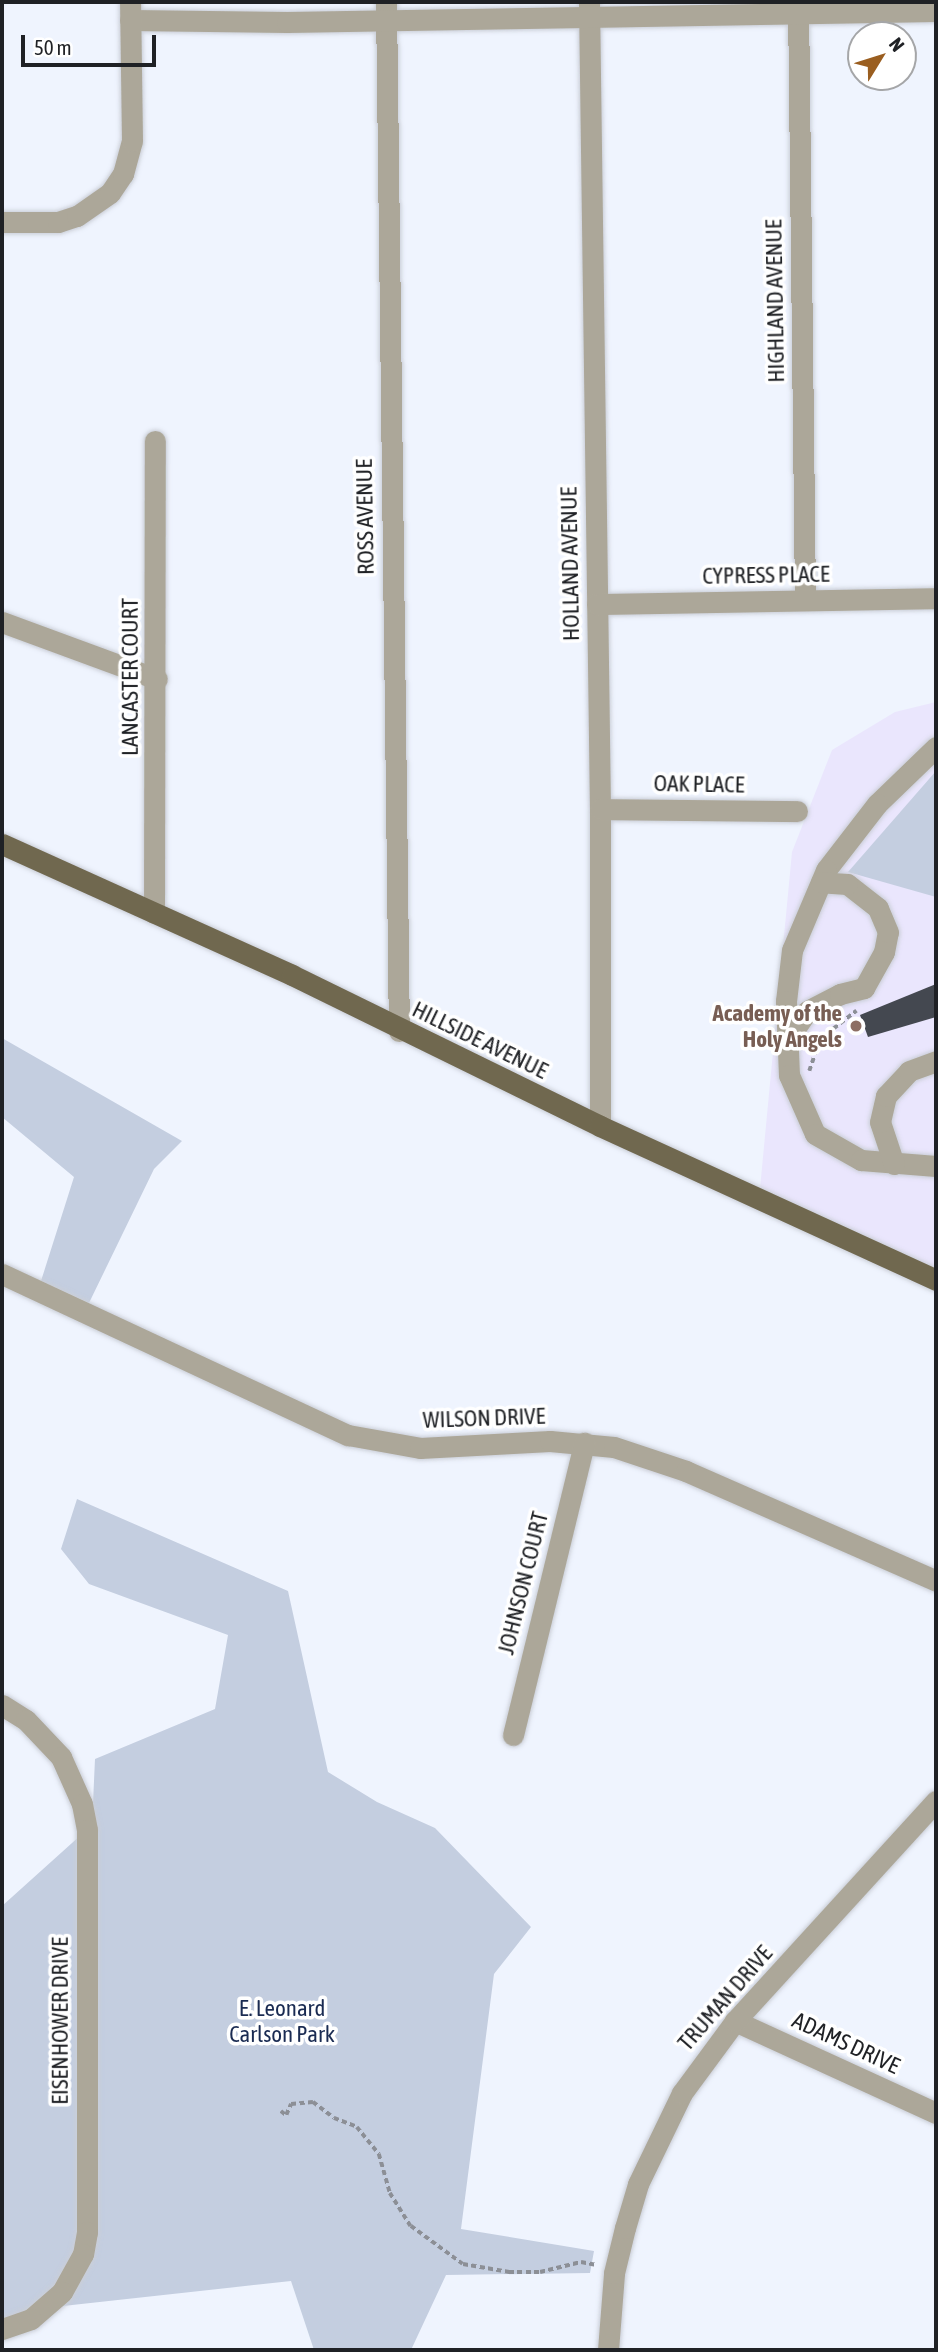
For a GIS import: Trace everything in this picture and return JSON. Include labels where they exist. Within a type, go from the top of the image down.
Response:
[{"type":"main road","name":"HILLSIDE AVENUE","points":[[2,844],[292,975],[399,1031],[936,1280]]},
{"type":"street","points":[[2,222],[58,222],[77,216],[110,193],[123,174],[132,141],[130,11],[303,22],[386,11],[798,8],[936,11]]},
{"type":"street","name":"HIGHLAND AVENUE","points":[[798,8],[805,600]]},
{"type":"street","name":"HOLLAND AVENUE","points":[[589,10],[600,809],[600,1126]]},
{"type":"street","name":"ROSS AVENUE","points":[[386,11],[399,1031]]},
{"type":"street","name":"LANCASTER COURT","points":[[154,913],[157,680],[155,441]]},
{"type":"street","name":"CYPRESS PLACE","points":[[597,604],[936,598]]},
{"type":"street","points":[[2,622],[157,680]]},
{"type":"street","points":[[936,747],[877,804],[821,882],[792,950],[787,1041],[789,1075],[803,1115],[815,1134],[861,1160],[936,1167]]},
{"type":"street","name":"OAK PLACE","points":[[600,809],[797,811]]},
{"type":"street","points":[[787,1041],[807,1011],[839,994],[864,988],[884,952],[888,932],[878,908],[847,884],[821,882]]},
{"type":"street","points":[[894,1164],[882,1133],[881,1110],[896,1082],[922,1063],[936,1060]]},
{"type":"street","points":[[844,1150],[882,1133]]},
{"type":"street","name":"WILSON DRIVE","points":[[2,1273],[348,1435],[420,1448],[584,1443],[651,1457],[936,1581]]},
{"type":"street","name":"JOHNSON COURT","points":[[513,1735],[584,1443]]},
{"type":"street","name":"EISENHOWER DRIVE","points":[[2,1705],[26,1720],[61,1757],[82,1804],[87,1830],[87,2232],[83,2254],[62,2292],[31,2319],[2,2329]]},
{"type":"street","name":"TRUMAN DRIVE","points":[[608,2350],[617,2262],[638,2184],[660,2133],[682,2093],[735,2021],[936,1801]]},
{"type":"street","name":"ADAMS DRIVE","points":[[735,2021],[936,2112]]},
{"type":"path","points":[[808,1077],[820,1039],[856,1011]]},
{"type":"path","points":[[281,2111],[286,2115],[291,2104],[313,2102],[334,2118],[357,2127],[379,2154],[390,2193],[411,2226],[463,2264],[481,2270],[540,2272],[581,2262],[603,2268],[617,2262]]},
{"type":"shaded area","name":"Academy of the Holy Angels","points":[[936,702],[936,1280],[759,1199],[792,852],[832,750],[895,712]]},
{"type":"green space","points":[[936,771],[936,897],[848,872]]},
{"type":"green space","points":[[2,1038],[182,1141],[154,1169],[89,1303],[41,1281],[74,1177],[2,1117]]},
{"type":"green space","name":"E. Leonard Carlson Park","points":[[77,1499],[288,1591],[328,1772],[377,1802],[435,1828],[531,1927],[494,1974],[461,2229],[594,2251],[590,2273],[446,2275],[411,2350],[314,2350],[291,2281],[54,2307],[2,2324],[2,1906],[92,1825],[95,1759],[215,1709],[228,1635],[89,1584],[61,1549]]},
{"type":"building","points":[[936,984],[936,1017],[868,1037],[860,1015]]},
{"type":"place","name":"Academy of the Holy Angels","points":[[856,1026]]}]
